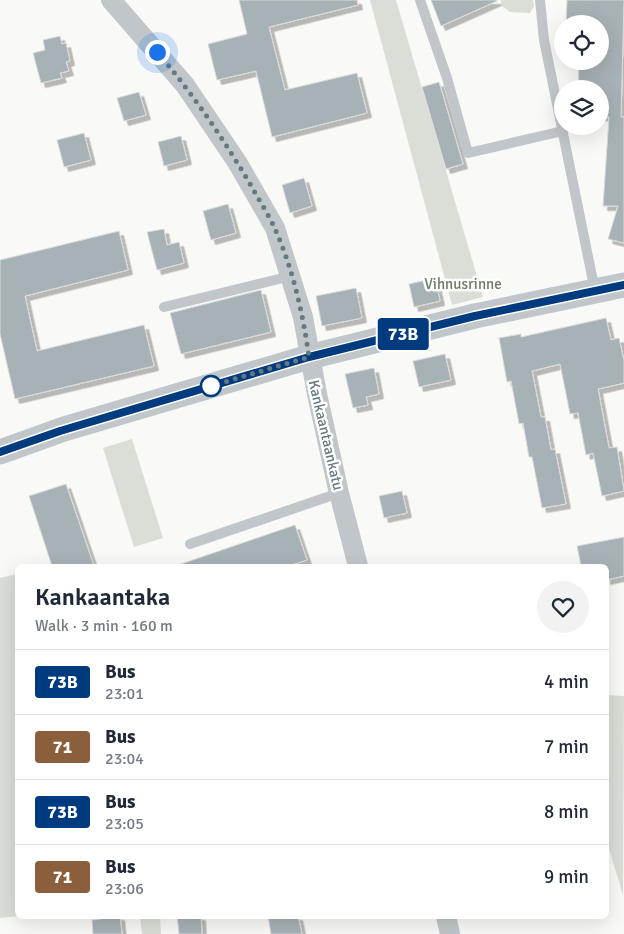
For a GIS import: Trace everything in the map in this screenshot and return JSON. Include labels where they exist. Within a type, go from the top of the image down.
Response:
[{"type":"street","name":"Kankaantaankatu","points":[[111,0],[186,85],[237,162],[275,228],[303,317],[309,357],[339,493],[357,564]]},
{"type":"street","points":[[0,452],[60,431],[309,357],[475,316],[624,285]]},
{"type":"street","points":[[447,919],[450,934]]},
{"type":"lane","points":[[420,0],[448,78],[468,153],[554,133]]},
{"type":"lane","points":[[540,0],[544,40],[554,91]]},
{"type":"lane","points":[[563,135],[595,291]]},
{"type":"lane","points":[[164,307],[291,276]]},
{"type":"lane","points":[[190,544],[339,493]]},
{"type":"green space","name":"Vihnusrinne","points":[[370,0],[396,0],[483,297],[452,305]]},
{"type":"green space","points":[[501,0],[533,0],[534,6],[530,13],[510,12],[502,6]]},
{"type":"green space","points":[[132,439],[163,538],[134,547],[103,448]]},
{"type":"green space","points":[[15,574],[15,916],[0,918],[0,578]]},
{"type":"green space","points":[[609,695],[624,696],[623,895],[609,849]]},
{"type":"green space","points":[[140,919],[160,919],[161,934],[142,934]]},
{"type":"building","points":[[239,0],[357,0],[358,5],[269,27],[285,90],[357,73],[367,113],[272,137],[256,71],[217,80],[208,44],[247,34]]},
{"type":"building","points":[[431,0],[497,0],[497,1],[441,26]]},
{"type":"building","points":[[567,0],[624,0],[621,117],[624,117],[624,243],[608,239],[618,206],[603,206],[609,135],[609,80],[578,80],[579,70],[609,70],[609,15],[566,15]]},
{"type":"building","points":[[60,36],[62,44],[66,43],[70,61],[66,62],[69,71],[60,73],[62,78],[41,83],[33,53],[45,50],[43,40]]},
{"type":"building","points":[[439,82],[463,164],[446,169],[422,87]]},
{"type":"building","points":[[139,92],[146,115],[124,121],[117,98]]},
{"type":"building","points":[[84,133],[91,160],[64,167],[57,140]]},
{"type":"building","points":[[181,136],[187,160],[164,166],[158,142]]},
{"type":"building","points":[[304,178],[312,206],[290,213],[282,185]]},
{"type":"building","points":[[228,204],[236,233],[211,240],[203,211]]},
{"type":"building","points":[[164,229],[167,245],[179,242],[184,263],[157,270],[147,232]]},
{"type":"building","points":[[119,231],[128,270],[25,296],[37,351],[144,325],[154,366],[15,399],[0,334],[0,260]]},
{"type":"building","points":[[435,278],[440,301],[414,307],[409,284]]},
{"type":"building","points":[[356,288],[362,318],[322,326],[316,296]]},
{"type":"building","points":[[261,290],[271,332],[181,354],[170,313]]},
{"type":"building","points":[[606,318],[611,340],[619,338],[624,361],[624,383],[598,389],[609,448],[617,447],[624,491],[602,496],[593,453],[586,455],[578,413],[570,414],[560,364],[532,371],[541,417],[545,417],[551,450],[555,449],[566,504],[542,508],[532,457],[529,457],[523,423],[519,424],[511,381],[507,382],[499,338],[521,334],[521,337]]},
{"type":"building","points":[[445,354],[451,380],[419,387],[413,361]]},
{"type":"building","points":[[374,368],[379,394],[366,397],[368,405],[353,408],[345,374]]},
{"type":"building","points":[[66,484],[93,564],[51,564],[29,496]]},
{"type":"building","points":[[402,491],[407,513],[384,518],[379,496]]},
{"type":"building","points":[[295,525],[307,560],[294,564],[181,564]]},
{"type":"building","points":[[624,537],[624,576],[609,579],[609,564],[581,564],[577,546]]},
{"type":"building","points":[[120,919],[122,934],[93,934],[92,920]]},
{"type":"building","points":[[177,919],[201,919],[202,934],[179,934]]},
{"type":"building","points":[[268,919],[299,919],[302,934],[271,934]]},
{"type":"bus line","name":"73B","points":[[0,452],[28,444],[60,431],[309,357],[475,316],[624,285]]},
{"type":"route","points":[[157,52],[186,85],[237,162],[275,228],[303,317],[309,357],[211,386]]}]
